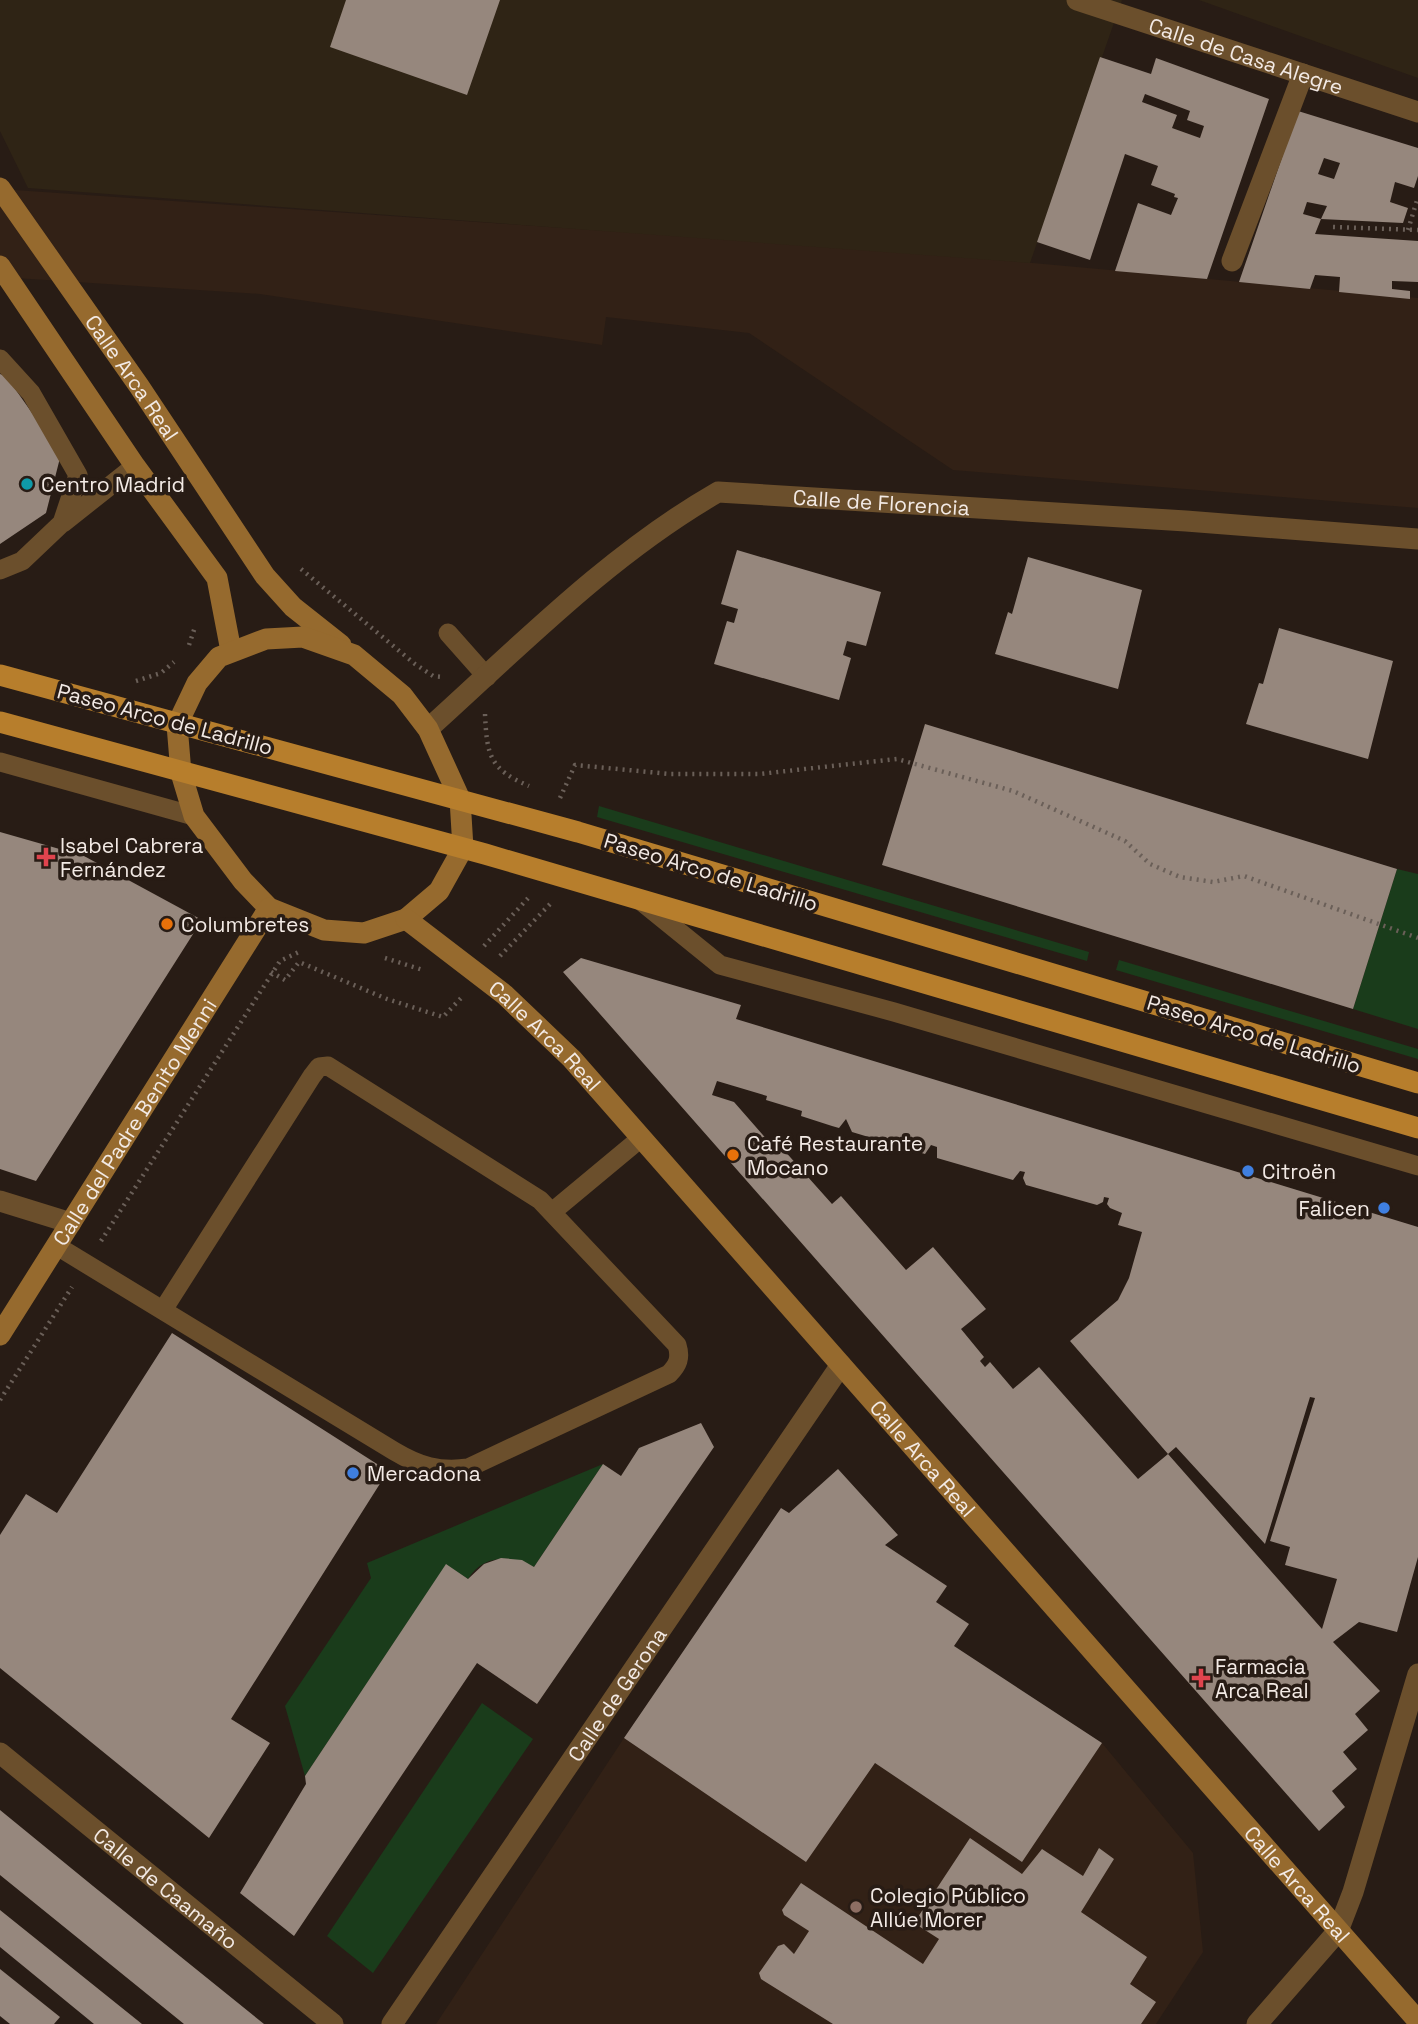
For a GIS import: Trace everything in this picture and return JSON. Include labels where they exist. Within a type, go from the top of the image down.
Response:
[{"type":"main road","name":"Calle Arca Real","points":[[0,188],[139,386],[265,576],[293,607],[402,695],[428,729],[460,800]]},
{"type":"main road","points":[[0,266],[135,466],[217,578],[231,651]]},
{"type":"main road","points":[[354,655],[303,637],[266,639],[219,657],[197,683],[177,725],[181,773],[194,816],[243,881],[269,908],[324,930],[364,933],[406,919],[439,891],[463,848],[460,800]]},
{"type":"main road","name":"Paseo Arco de Ladrillo","points":[[0,675],[549,824],[1418,1083]]},
{"type":"main road","name":"Paseo Arco de Ladrillo","points":[[0,722],[181,773],[320,807],[538,869],[1418,1128]]},
{"type":"main road","name":"Calle del Padre Benito Menni","points":[[0,1335],[269,908]]},
{"type":"main road","name":"Calle Arca Real","points":[[406,919],[505,995],[572,1059],[1418,2021]]},
{"type":"street","name":"Calle de Casa Alegre","points":[[1077,0],[1418,112]]},
{"type":"street","points":[[1232,261],[1303,74]]},
{"type":"street","name":"Calle de Florencia","points":[[428,729],[584,587],[685,510],[718,492],[1418,539]]},
{"type":"street","points":[[0,1200],[71,1223]]},
{"type":"street","name":"Calle de Gerona","points":[[392,2024],[841,1365]]},
{"type":"street","points":[[1257,2024],[1338,1931],[1358,1877],[1418,1674]]},
{"type":"street","name":"Calle de Caamaño","points":[[0,1752],[333,2024]]},
{"type":"lane","points":[[0,359],[31,393],[78,475],[62,523]]},
{"type":"lane","points":[[0,570],[22,561],[62,523],[135,466]]},
{"type":"lane","points":[[449,633],[487,677]]},
{"type":"lane","points":[[0,762],[194,816]]},
{"type":"lane","name":"Paseo Arco de Ladrillo","points":[[637,898],[720,965],[894,1012],[1418,1166]]},
{"type":"lane","points":[[57,1246],[410,1460],[447,1471],[468,1468],[668,1374],[677,1366],[680,1355],[677,1345],[540,1200],[335,1069],[319,1067],[163,1310]]},
{"type":"lane","points":[[552,1212],[641,1138]]},
{"type":"path","points":[[1408,230],[1418,197]]},
{"type":"path","points":[[1333,227],[1418,230]]},
{"type":"path","points":[[265,576],[290,559],[415,664],[433,676],[448,677],[468,693],[485,714],[486,749],[500,771],[536,789]]},
{"type":"path","points":[[186,651],[197,624],[224,606]]},
{"type":"path","points":[[127,684],[161,673],[178,659]]},
{"type":"path","points":[[549,824],[575,765],[670,774],[759,774],[897,760],[1013,792],[1125,841],[1150,864],[1180,877],[1213,882],[1244,876],[1418,938]]},
{"type":"path","points":[[548,794],[560,799]]},
{"type":"path","points":[[376,957],[438,975],[466,965],[533,893],[538,869]]},
{"type":"path","points":[[0,1400],[280,961],[306,948]]},
{"type":"shaded area","points":[[0,0],[1122,0],[1030,263],[28,188],[0,131]]},
{"type":"shaded area","points":[[1199,0],[1418,0],[1418,78]]},
{"type":"shaded area","points":[[0,189],[899,251],[1418,298],[1418,508],[953,470],[749,333],[606,317],[602,345],[260,294],[0,277]]},
{"type":"shaded area","name":"Colegio Público Allúe Morer","points":[[624,1738],[806,1861],[875,1763],[1022,1861],[1102,1743],[1193,1853],[1203,1952],[1156,2024],[436,2024]]},
{"type":"green space","points":[[599,806],[1089,952],[1087,961],[597,817]]},
{"type":"green space","points":[[1397,869],[1418,874],[1418,1029],[1353,1009]]},
{"type":"green space","points":[[1119,960],[1418,1049],[1418,1059],[1116,970]]},
{"type":"green space","points":[[603,1464],[534,1567],[517,1560],[498,1559],[482,1565],[468,1579],[446,1565],[305,1776],[285,1706],[371,1578],[367,1563]]},
{"type":"green space","points":[[482,1703],[533,1739],[373,1973],[327,1936]]},
{"type":"building","points":[[346,0],[500,0],[467,95],[330,47]]},
{"type":"building","points":[[1100,57],[1151,74],[1156,58],[1269,99],[1207,279],[1115,271],[1138,203],[1171,215],[1178,198],[1174,197],[1175,194],[1151,185],[1158,166],[1125,154],[1090,260],[1037,242]],"holes":[[[1145,94],[1190,111],[1187,120],[1204,126],[1200,138],[1172,128],[1177,115],[1142,102]]]},
{"type":"building","points":[[1298,111],[1418,148],[1418,176],[1414,188],[1395,182],[1390,202],[1408,208],[1403,223],[1321,219],[1315,234],[1418,241],[1418,282],[1392,281],[1392,289],[1410,291],[1410,299],[1339,292],[1340,277],[1315,275],[1310,289],[1239,282]],"holes":[[[1324,158],[1340,163],[1334,179],[1318,174]],[[1307,202],[1327,206],[1321,219],[1303,214]]]},
{"type":"building","name":"Centro Madrid","points":[[0,374],[6,376],[61,454],[46,513],[0,544]]},
{"type":"building","points":[[737,550],[881,592],[866,646],[847,641],[843,655],[851,658],[839,700],[714,664],[727,621],[734,623],[738,609],[721,604]]},
{"type":"building","points":[[1028,557],[1142,590],[1118,689],[995,654],[1008,612],[1012,614]]},
{"type":"building","points":[[1279,628],[1393,661],[1368,759],[1246,724],[1259,683],[1263,684]]},
{"type":"building","points":[[925,724],[1397,869],[1353,1009],[882,865]]},
{"type":"building","points":[[0,832],[84,856],[202,920],[36,1181],[0,1169]]},
{"type":"building","points":[[581,958],[741,1005],[736,1019],[1418,1227],[1418,1557],[1397,1632],[1359,1622],[1333,1642],[1380,1691],[1355,1714],[1368,1730],[1343,1752],[1357,1769],[1332,1791],[1345,1807],[1319,1831],[563,972]],"holes":[[[717,1081],[767,1096],[766,1100],[802,1111],[801,1116],[832,1126],[839,1128],[846,1119],[852,1132],[925,1154],[931,1145],[937,1147],[937,1158],[1013,1180],[1020,1171],[1025,1172],[1023,1178],[1026,1185],[1097,1205],[1103,1202],[1104,1197],[1109,1198],[1107,1204],[1110,1208],[1122,1213],[1118,1225],[1142,1232],[1129,1278],[1118,1300],[1070,1341],[1168,1454],[1138,1479],[1039,1367],[1013,1389],[990,1362],[985,1367],[980,1361],[984,1357],[961,1329],[986,1309],[933,1247],[906,1270],[841,1196],[832,1204],[774,1139],[770,1143],[734,1102],[712,1095]],[[1310,1397],[1315,1398],[1270,1541],[1290,1547],[1285,1565],[1337,1579],[1322,1629],[1168,1454],[1176,1447],[1265,1544]]]},
{"type":"building","points":[[172,1333],[388,1471],[231,1719],[270,1743],[209,1838],[0,1668],[0,1535],[26,1494],[57,1513]]},
{"type":"building","points":[[701,1423],[714,1447],[537,1704],[477,1663],[294,1936],[240,1893],[306,1784],[305,1776],[446,1564],[468,1579],[484,1564],[501,1558],[522,1560],[534,1567],[603,1464],[621,1476],[639,1448]]},
{"type":"building","points":[[838,1469],[898,1535],[885,1545],[947,1586],[936,1602],[969,1624],[954,1646],[1102,1743],[1022,1862],[875,1763],[806,1862],[624,1738],[781,1508],[789,1513]]},
{"type":"building","points":[[0,1810],[264,2024],[184,2024],[0,1875]]},
{"type":"building","points":[[970,1838],[1022,1874],[1042,1849],[1083,1876],[1099,1848],[1114,1859],[1081,1912],[1147,1957],[1130,1984],[1156,2002],[1141,2024],[833,2024],[761,1979],[759,1973],[778,1946],[784,1944],[794,1954],[809,1931],[784,1915],[782,1910],[801,1883],[923,1964],[939,1939],[914,1923]]},
{"type":"building","points":[[0,1910],[142,2024],[94,2024],[0,1947]]},
{"type":"building","points":[[0,1969],[60,2017],[54,2024],[10,2024],[0,2016]]},
{"type":"place","name":"Centro Madrid","points":[[27,484]]},
{"type":"place","name":"Isabel Cabrera Fernández","points":[[46,857]]},
{"type":"place","name":"Columbretes","points":[[167,924]]},
{"type":"place","name":"Café Restaurante Mocano","points":[[733,1155]]},
{"type":"place","name":"Citroën","points":[[1248,1171]]},
{"type":"place","name":"Falicen","points":[[1384,1208]]},
{"type":"place","name":"Mercadona","points":[[353,1473]]},
{"type":"place","name":"Farmacia Arca Real","points":[[1201,1678]]},
{"type":"place","name":"Colegio Público Allúe Morer","points":[[856,1907]]}]
